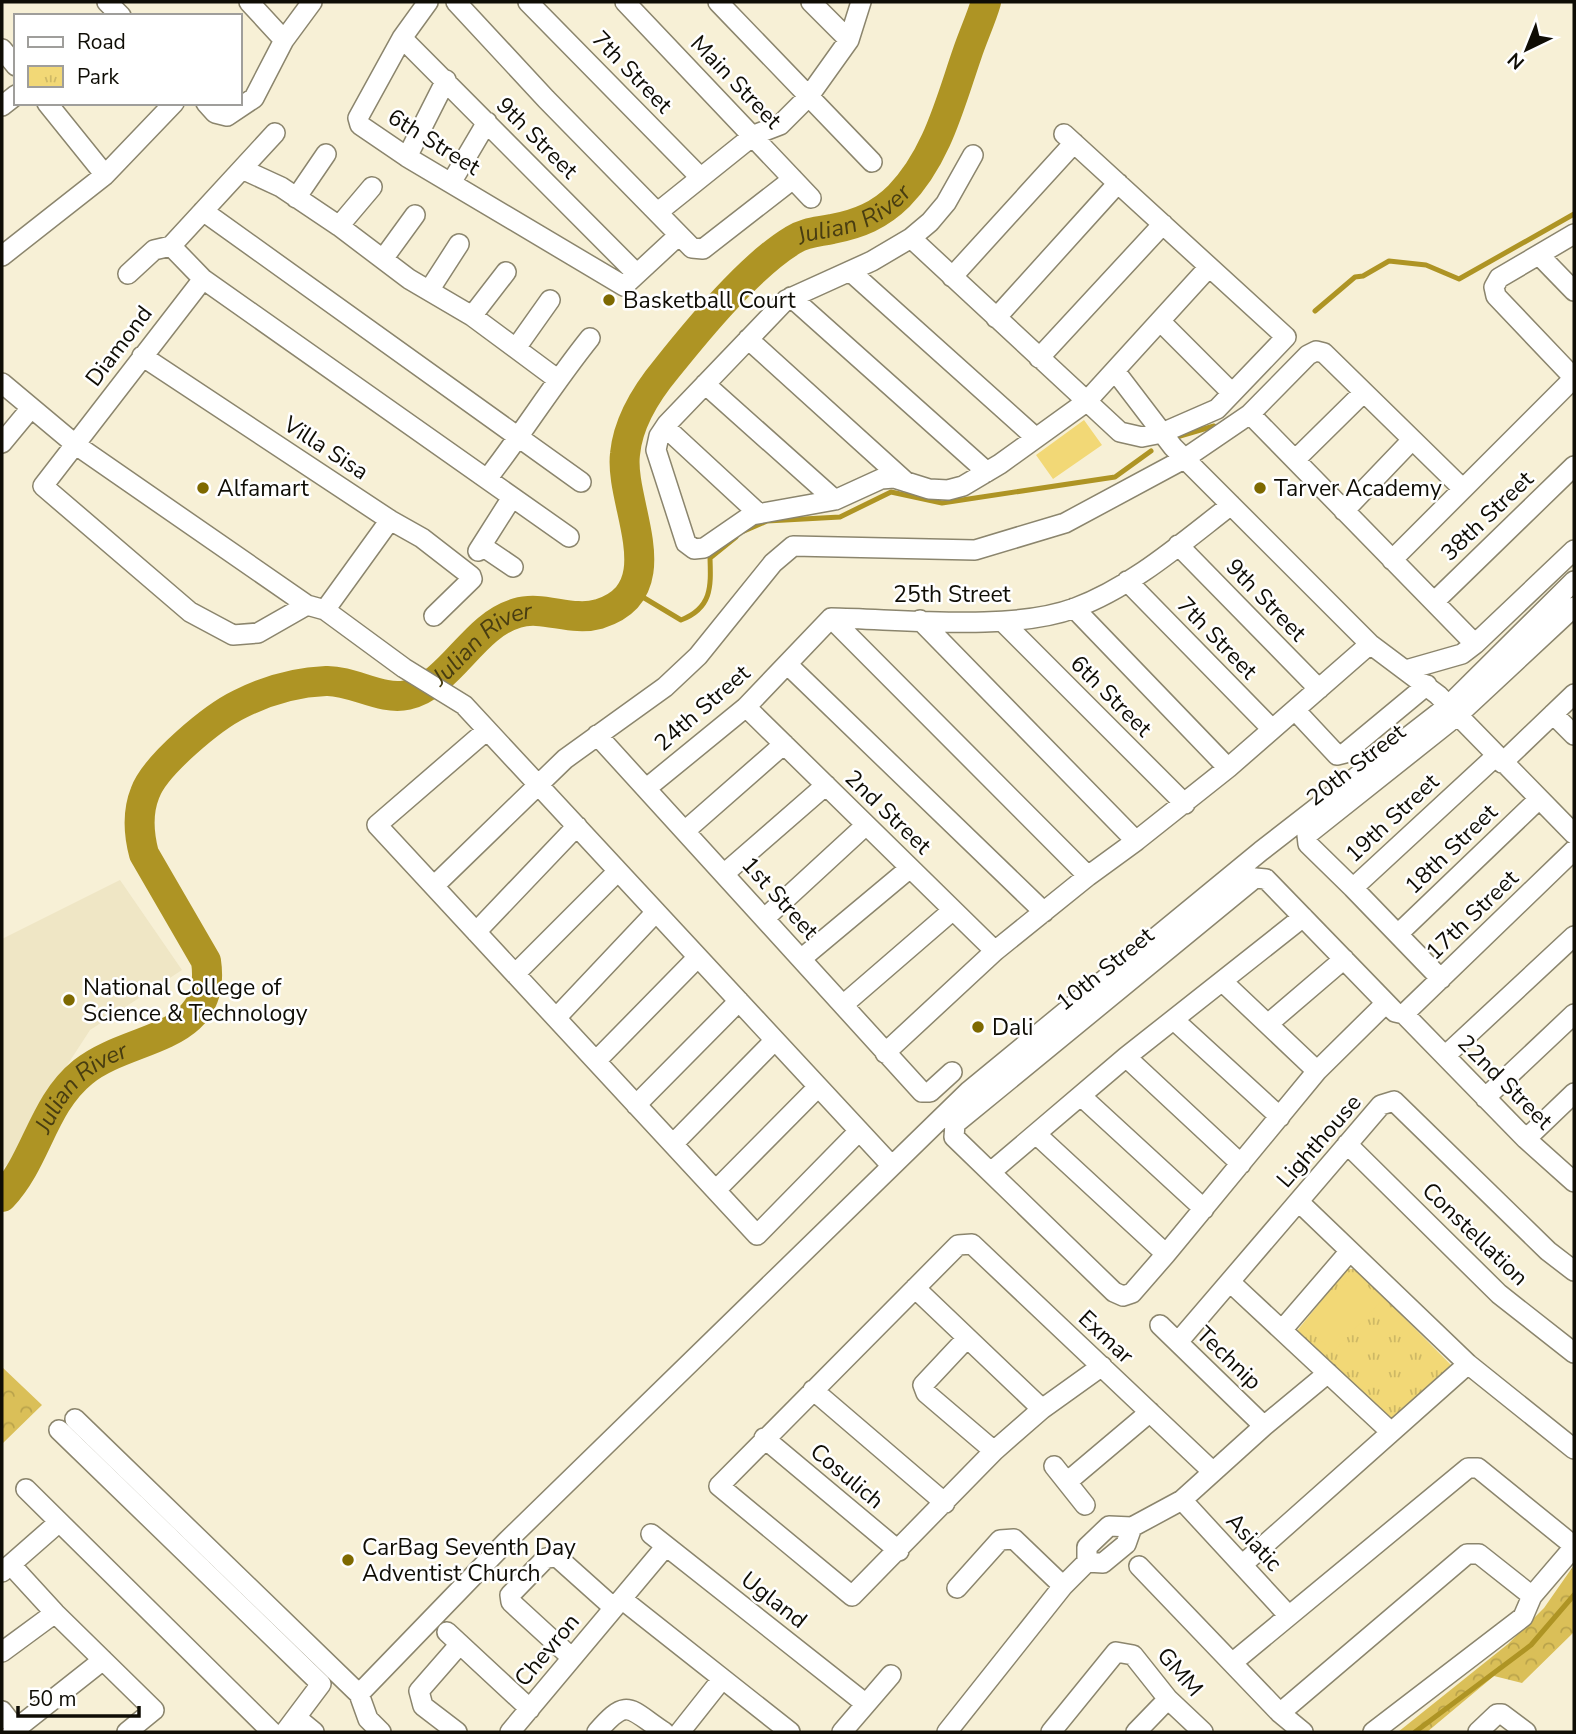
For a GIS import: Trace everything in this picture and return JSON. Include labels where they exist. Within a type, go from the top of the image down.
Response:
[{"type":"street","points":[[249,2],[284,40]]},
{"type":"street","points":[[208,105],[215,113],[227,116],[254,98],[284,40],[312,2]]},
{"type":"street","name":"6th Street","points":[[428,2],[402,38],[357,122],[407,157],[624,286],[636,274]]},
{"type":"street","points":[[456,2],[546,99],[692,248],[703,249],[793,178]]},
{"type":"street","name":"7th Street","points":[[528,2],[700,177]]},
{"type":"street","name":"Main Street","points":[[625,2],[811,198]]},
{"type":"street","points":[[718,2],[872,162]]},
{"type":"street","points":[[810,2],[849,40]]},
{"type":"street","points":[[658,212],[754,135],[780,125],[809,96],[849,40],[861,2]]},
{"type":"street","name":"9th Street","points":[[402,38],[636,274]]},
{"type":"street","points":[[2,49],[14,64]]},
{"type":"street","points":[[407,157],[446,80]]},
{"type":"street","points":[[49,105],[105,175]]},
{"type":"street","points":[[2,256],[105,175],[172,105]]},
{"type":"street","points":[[451,183],[487,122]]},
{"type":"street","points":[[128,274],[154,250],[171,246],[275,133]]},
{"type":"street","points":[[911,238],[952,277],[1086,402],[1120,432],[1142,437],[1162,433],[1217,409],[1286,338],[1069,139],[952,277]]},
{"type":"street","points":[[296,198],[326,154]]},
{"type":"street","points":[[973,155],[946,203],[911,238],[850,272],[791,297],[665,427],[659,436],[656,450],[686,543],[694,549],[704,548],[732,526],[758,513],[835,500],[881,479],[948,490],[963,486],[1086,402],[1209,267]]},
{"type":"street","points":[[242,169],[296,198],[339,226],[383,259],[472,316],[557,379]]},
{"type":"street","points":[[996,318],[1118,183]]},
{"type":"street","points":[[339,226],[372,187]]},
{"type":"street","points":[[203,211],[581,482]]},
{"type":"street","points":[[383,259],[415,215]]},
{"type":"street","points":[[1039,358],[1163,224]]},
{"type":"street","points":[[1392,560],[1574,378],[1496,296],[1494,286],[1499,278],[1574,234]]},
{"type":"street","points":[[636,274],[679,235]]},
{"type":"street","points":[[579,259],[603,239]]},
{"type":"street","points":[[430,289],[459,244]]},
{"type":"street","points":[[171,246],[203,279],[511,499],[569,537]]},
{"type":"street","points":[[1539,255],[1574,291]]},
{"type":"street","points":[[472,316],[506,272]]},
{"type":"street","points":[[850,272],[1035,437]]},
{"type":"street","name":"Diamond","points":[[203,279],[76,445],[44,481],[45,491],[190,612],[233,635],[258,633],[316,608]]},
{"type":"street","points":[[791,297],[987,472]]},
{"type":"street","points":[[516,348],[550,300]]},
{"type":"street","points":[[1160,321],[1233,393]]},
{"type":"street","points":[[486,479],[519,439],[557,379],[590,338]]},
{"type":"street","points":[[748,339],[906,482]]},
{"type":"street","points":[[434,886],[537,784],[597,735],[665,687],[698,656],[773,563],[793,546],[975,550],[1065,523],[1184,459],[1250,414],[1308,355],[1316,351],[1324,353],[1463,489]]},
{"type":"street","name":"Villa Sisa","points":[[142,356],[390,520],[422,538],[471,576],[472,579],[434,617]]},
{"type":"street","points":[[1115,371],[1184,459],[1370,644],[1444,701],[1574,834]]},
{"type":"street","points":[[2,383],[76,445],[404,668],[464,705],[891,1165]]},
{"type":"street","points":[[705,384],[835,500]]},
{"type":"street","points":[[1295,460],[1363,393]]},
{"type":"street","points":[[2,443],[31,408]]},
{"type":"street","points":[[1250,414],[1475,644]]},
{"type":"street","points":[[665,427],[758,513]]},
{"type":"street","points":[[1344,512],[1412,440]]},
{"type":"street","name":"38th Street","points":[[1434,602],[1574,466]]},
{"type":"street","points":[[511,499],[480,549],[513,567]]},
{"type":"street","name":"25th Street","points":[[831,618],[1003,622],[1074,608],[1127,581],[1231,505]]},
{"type":"street","points":[[316,608],[390,520]]},
{"type":"street","name":"9th Street","points":[[1178,545],[1320,689]]},
{"type":"street","points":[[1406,670],[1462,654],[1574,550]]},
{"type":"street","name":"7th Street","points":[[1127,581],[1272,730]]},
{"type":"street","points":[[359,1694],[506,1542],[969,1091],[1444,701],[1574,581]]},
{"type":"street","points":[[1295,710],[1337,755],[1345,753],[1444,701],[1574,607]]},
{"type":"street","points":[[1074,608],[1228,768]]},
{"type":"street","points":[[1044,912],[787,664],[831,618],[1088,876]]},
{"type":"street","points":[[920,620],[1136,841]]},
{"type":"street","name":"6th Street","points":[[1003,622],[1185,804]]},
{"type":"street","points":[[885,1053],[995,951],[1088,876],[1185,804],[1370,644]]},
{"type":"street","name":"24th Street","points":[[648,787],[746,707],[787,664]]},
{"type":"street","points":[[1499,759],[1574,694]]},
{"type":"street","name":"20th Street","points":[[1353,888],[1308,844],[1307,835],[1444,701]]},
{"type":"street","name":"2nd Street","points":[[746,707],[995,951]]},
{"type":"street","points":[[1553,714],[1574,735]]},
{"type":"street","points":[[487,730],[377,825],[636,1105],[757,1235],[859,1131]]},
{"type":"street","name":"1st Street","points":[[597,735],[648,787],[885,1053],[926,1093],[952,1072]]},
{"type":"street","points":[[686,830],[784,744]]},
{"type":"street","name":"19th Street","points":[[1441,979],[1353,888],[1499,759]]},
{"type":"street","points":[[725,873],[826,785]]},
{"type":"street","name":"18th Street","points":[[1398,934],[1539,799]]},
{"type":"street","points":[[765,918],[866,825]]},
{"type":"street","points":[[476,932],[577,826]]},
{"type":"street","name":"17th Street","points":[[1404,1014],[1574,850]]},
{"type":"street","points":[[802,959],[911,869]]},
{"type":"street","points":[[515,974],[618,871]]},
{"type":"street","name":"10th Street","points":[[992,1171],[954,1137],[952,1131],[955,1124],[1255,877],[1261,877]]},
{"type":"street","name":"22nd Street","points":[[1261,877],[1395,1012],[1404,1014],[1526,1139],[1573,1180]]},
{"type":"street","points":[[842,1005],[953,910]]},
{"type":"street","points":[[556,1018],[656,912]]},
{"type":"street","points":[[1303,917],[1126,1057],[992,1171],[1114,1292],[1124,1296],[1132,1293],[1317,1071],[1386,1003]]},
{"type":"street","points":[[1445,1056],[1574,936]]},
{"type":"street","points":[[596,1061],[698,957]]},
{"type":"street","points":[[1268,1024],[1344,960]]},
{"type":"street","points":[[1223,982],[1317,1071]]},
{"type":"street","points":[[636,1105],[739,1001]]},
{"type":"street","points":[[1486,1098],[1574,1014]]},
{"type":"street","points":[[1174,1020],[1280,1117]]},
{"type":"street","points":[[673,1144],[775,1040]]},
{"type":"street","points":[[1126,1057],[1241,1164]]},
{"type":"street","points":[[716,1190],[818,1087]]},
{"type":"street","points":[[1526,1139],[1574,1093]]},
{"type":"street","points":[[1081,1096],[1203,1209]]},
{"type":"street","name":"Lighthouse","points":[[1178,1342],[1381,1105],[1394,1101],[1548,1251],[1574,1271]]},
{"type":"street","points":[[1036,1134],[1166,1254]]},
{"type":"street","name":"Constellation","points":[[1347,1144],[1499,1294],[1574,1353]]},
{"type":"street","points":[[1299,1202],[1468,1364],[1574,1449]]},
{"type":"street","name":"Exmar","points":[[915,1288],[958,1245],[964,1242],[972,1244],[1212,1471]]},
{"type":"street","points":[[1282,1330],[1350,1251]]},
{"type":"street","points":[[1230,1282],[1391,1432]]},
{"type":"street","points":[[1042,1409],[915,1288],[719,1486],[852,1596],[994,1451],[1042,1409],[1102,1366]]},
{"type":"street","name":"Technip","points":[[1160,1325],[1264,1426]]},
{"type":"street","points":[[967,1338],[923,1385],[926,1393],[994,1451]]},
{"type":"street","points":[[1242,1565],[1468,1364]]},
{"type":"street","points":[[947,1732],[1063,1586],[1087,1562],[1103,1563],[1126,1544],[1132,1527],[1182,1500],[1212,1471],[1328,1373]]},
{"type":"street","points":[[813,1390],[945,1503]]},
{"type":"street","points":[[1067,1482],[1150,1412]]},
{"type":"street","points":[[314,1732],[291,1725],[321,1684],[67,1425],[359,1694],[368,1719],[382,1732]]},
{"type":"street","name":"Cosulich","points":[[764,1438],[899,1551]]},
{"type":"street","points":[[1054,1466],[1085,1505]]},
{"type":"street","points":[[1232,1663],[1473,1467],[1574,1547],[1532,1596],[1523,1617],[1373,1732]]},
{"type":"street","points":[[26,1489],[272,1732]]},
{"type":"street","name":"Asiatic","points":[[1182,1500],[1289,1616]]},
{"type":"street","points":[[58,1523],[7,1568],[154,1710],[127,1732]]},
{"type":"street","points":[[957,1588],[1000,1540],[1007,1537],[1014,1539],[1063,1586]]},
{"type":"street","name":"Chevron","points":[[510,1732],[618,1604],[659,1540]]},
{"type":"street","name":"Ugland","points":[[659,1540],[866,1704]]},
{"type":"street","points":[[1280,1713],[1467,1554],[1479,1554],[1532,1596]]},
{"type":"street","points":[[572,1658],[511,1602],[510,1595],[545,1558],[557,1557],[722,1679],[780,1730]]},
{"type":"street","points":[[1139,1566],[1280,1713],[1303,1732]]},
{"type":"street","points":[[2,1652],[55,1613]]},
{"type":"street","points":[[457,1732],[423,1706],[419,1691],[453,1638],[530,1709]]},
{"type":"street","name":"GMM","points":[[1051,1732],[1116,1652],[1133,1655],[1168,1699],[1203,1732]]},
{"type":"street","points":[[2,1711],[14,1730],[103,1660]]},
{"type":"street","points":[[842,1732],[891,1675]]},
{"type":"street","points":[[680,1732],[722,1679]]},
{"type":"street","points":[[1136,1732],[1168,1699]]},
{"type":"street","points":[[597,1732],[614,1712],[622,1708],[631,1710],[664,1732]]},
{"type":"street","points":[[1478,1732],[1497,1714],[1502,1714],[1523,1731]]},
{"type":"shaded area","name":"National College of Science & Technology","points":[[120,880],[182,970],[90,1030],[53,1087],[15,1159],[2,1168],[2,939]]},
{"type":"green space","points":[[1084,420],[1102,445],[1053,479],[1036,455]]},
{"type":"green space","points":[[1347,1269],[1356,1269],[1453,1367],[1392,1424],[1296,1332]]},
{"type":"green space","points":[[1353,1273],[1382,1300],[1333,1352],[1304,1325]]},
{"type":"green space","points":[[2,1367],[42,1405],[2,1444]]},
{"type":"green space","points":[[1574,1565],[1574,1632],[1522,1683],[1494,1676],[1427,1732],[1398,1732],[1508,1644],[1544,1608]]},
{"type":"waterway","name":"Julian River","points":[[2,1197],[24,1166],[49,1116],[69,1085],[102,1060],[167,1033],[185,1022],[198,1007],[206,987],[206,961],[142,847],[142,801],[160,769],[215,719],[260,695],[293,685],[326,681],[387,695],[407,695],[423,689],[437,679],[487,630],[517,613],[537,611],[589,616],[622,602],[634,586],[639,566],[638,544],[625,474],[625,454],[634,419],[646,397],[710,317],[743,281],[777,251],[802,235],[842,227],[868,218],[899,196],[912,181],[941,129],[986,2]]},
{"type":"waterway","points":[[1315,311],[1355,277],[1363,276],[1389,261],[1426,265],[1459,279],[1574,214]]},
{"type":"waterway","points":[[1180,436],[1214,426]]},
{"type":"waterway","points":[[744,531],[767,521],[840,517],[891,492],[942,503],[1115,477],[1151,451]]},
{"type":"waterway","points":[[631,590],[681,620],[691,615],[699,609],[708,595],[710,558],[736,537]]},
{"type":"waterway","points":[[1415,1732],[1531,1645],[1574,1595]]},
{"type":"place","name":"Basketball Court","points":[[609,300]]},
{"type":"place","name":"Alfamart","points":[[203,488]]},
{"type":"place","name":"Tarver Academy","points":[[1260,488]]},
{"type":"place","name":"National College of Science & Technology","points":[[69,1000]]},
{"type":"place","name":"Dali","points":[[978,1027]]},
{"type":"place","name":"CarBag Seventh Day Adventist Church","points":[[348,1560]]}]
